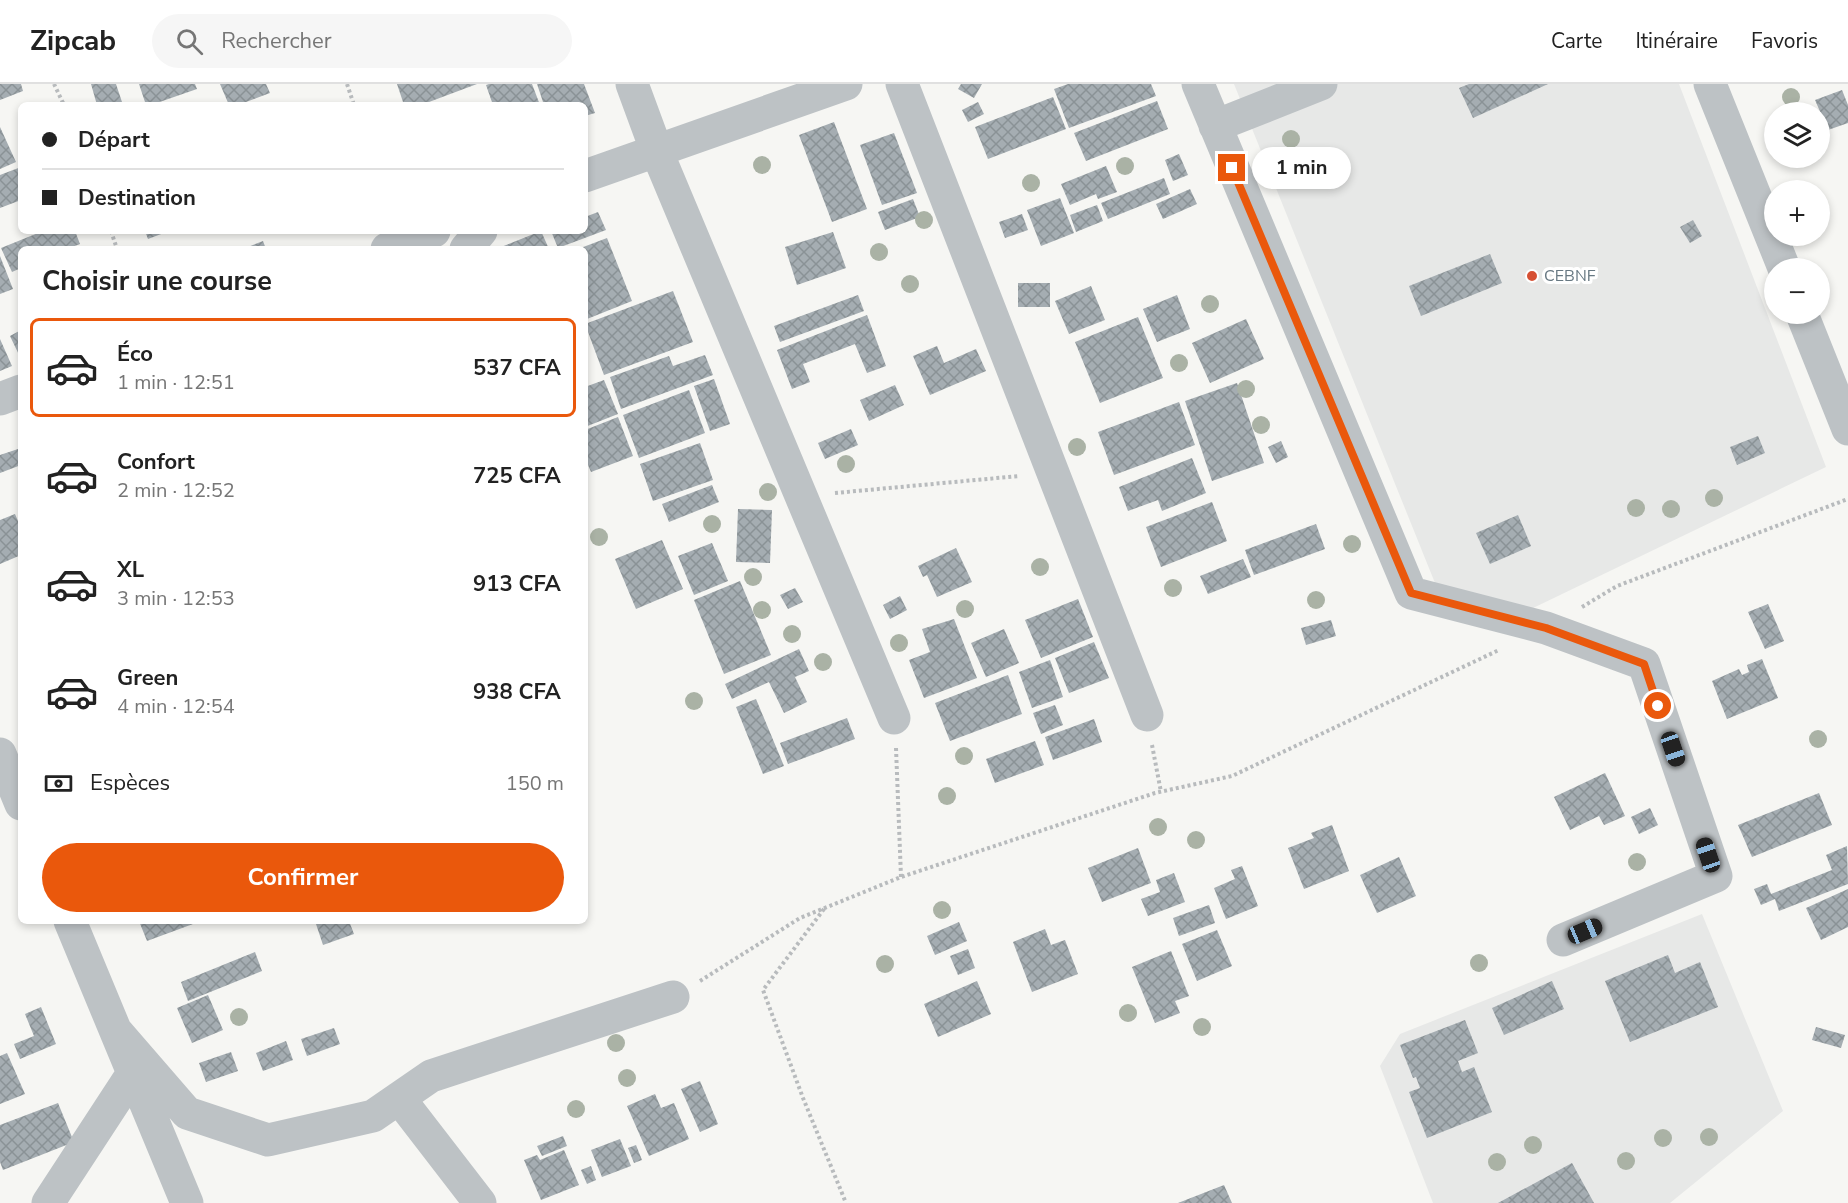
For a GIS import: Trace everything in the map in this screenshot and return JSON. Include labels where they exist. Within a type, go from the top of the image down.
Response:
[{"type":"street","points":[[632,84],[657,152],[894,718]]},
{"type":"street","points":[[588,175],[846,84]]},
{"type":"street","points":[[902,84],[1147,715]]},
{"type":"street","points":[[1198,84],[1411,593],[1546,628],[1644,664],[1716,876],[1563,940]]},
{"type":"street","points":[[1215,126],[1321,84]]},
{"type":"street","points":[[1710,84],[1780,258]]},
{"type":"street","points":[[395,246],[426,234]]},
{"type":"street","points":[[468,246],[478,234]]},
{"type":"street","points":[[1806,324],[1848,429]]},
{"type":"street","points":[[0,399],[18,392]]},
{"type":"street","points":[[0,753],[18,797]]},
{"type":"street","points":[[71,924],[187,1203]]},
{"type":"street","points":[[116,1031],[187,1113],[268,1140],[372,1116],[431,1076],[673,997]]},
{"type":"street","points":[[48,1203],[133,1073]]},
{"type":"street","points":[[399,1098],[480,1203]]},
{"type":"path","points":[[54,84],[63,102]]},
{"type":"path","points":[[347,84],[353,102]]},
{"type":"path","points":[[801,496],[1053,474]]},
{"type":"path","points":[[673,997],[800,918],[901,877],[1161,792],[1232,776],[1546,628],[1617,586],[1848,499]]},
{"type":"path","points":[[1147,715],[1161,792]]},
{"type":"path","points":[[894,718],[901,877]]},
{"type":"path","points":[[824,909],[763,990],[803,1098],[846,1203]]},
{"type":"shaded area","name":"CEBNF","points":[[1234,84],[1679,84],[1764,305],[1764,324],[1771,324],[1826,467],[1531,609],[1435,583]]},
{"type":"shaded area","points":[[1702,914],[1783,1111],[1670,1203],[1433,1203],[1380,1066],[1400,1034]]},
{"type":"building","points":[[0,84],[21,84],[23,91],[0,100]]},
{"type":"building","points":[[91,84],[116,84],[122,102],[96,102]]},
{"type":"building","points":[[139,84],[195,84],[197,89],[160,102],[145,102]]},
{"type":"building","points":[[220,84],[266,84],[270,93],[246,102],[228,102]]},
{"type":"building","points":[[397,84],[477,84],[429,102],[403,102]]},
{"type":"building","points":[[532,84],[539,102],[492,102],[486,85]]},
{"type":"building","points":[[537,84],[584,84],[595,113],[588,115],[588,102],[543,102]]},
{"type":"building","points":[[961,84],[982,84],[974,98],[958,89]]},
{"type":"building","points":[[1068,84],[1151,84],[1156,96],[1069,128],[1054,89]]},
{"type":"building","points":[[1469,84],[1548,84],[1473,118],[1459,88]]},
{"type":"building","points":[[1842,90],[1848,105],[1848,123],[1830,129],[1830,102],[1816,102],[1815,100]]},
{"type":"building","points":[[1053,97],[1066,129],[988,159],[975,127]]},
{"type":"building","points":[[1157,101],[1168,129],[1086,161],[1074,133]]},
{"type":"building","points":[[978,102],[984,114],[968,122],[962,110]]},
{"type":"building","points":[[834,122],[867,209],[832,222],[799,135]]},
{"type":"building","points":[[0,127],[16,162],[0,169]]},
{"type":"building","points":[[894,133],[917,193],[882,205],[860,145]]},
{"type":"building","points":[[1179,154],[1188,175],[1173,181],[1165,160]]},
{"type":"building","points":[[1106,166],[1117,192],[1098,199],[1096,194],[1070,205],[1061,184]]},
{"type":"building","points":[[18,168],[18,201],[0,208],[0,175]]},
{"type":"building","points":[[1164,178],[1170,194],[1108,219],[1101,203]]},
{"type":"building","points":[[1190,189],[1197,204],[1163,219],[1156,204]]},
{"type":"building","points":[[1060,198],[1074,233],[1041,246],[1027,210]]},
{"type":"building","points":[[913,199],[920,217],[885,230],[878,212]]},
{"type":"building","points":[[1097,205],[1103,221],[1076,232],[1070,215]]},
{"type":"building","points":[[598,212],[606,230],[563,246],[557,246],[552,234],[588,234],[588,216]]},
{"type":"building","points":[[1022,214],[1028,230],[1005,238],[999,222]]},
{"type":"building","points":[[1693,220],[1702,236],[1690,243],[1680,227]]},
{"type":"building","points":[[833,232],[846,268],[797,285],[785,247]]},
{"type":"building","points":[[36,234],[76,234],[80,244],[75,246],[18,246],[18,269],[12,272],[1,248]]},
{"type":"building","points":[[146,234],[161,234],[148,239]]},
{"type":"building","points":[[534,234],[542,234],[548,246],[504,246]]},
{"type":"building","points":[[607,238],[632,301],[588,319],[588,246],[586,246]]},
{"type":"building","points":[[263,241],[265,246],[250,246]]},
{"type":"building","points":[[1490,254],[1502,283],[1421,316],[1409,286]]},
{"type":"building","points":[[0,256],[13,289],[0,294]]},
{"type":"building","points":[[1018,283],[1050,283],[1050,307],[1018,307]]},
{"type":"building","points":[[1091,286],[1105,320],[1069,334],[1055,301]]},
{"type":"building","points":[[673,291],[693,342],[604,375],[588,332],[588,323]]},
{"type":"building","points":[[858,295],[864,311],[780,342],[774,326]]},
{"type":"building","points":[[1177,295],[1190,329],[1157,342],[1143,309]]},
{"type":"building","points":[[867,315],[886,366],[867,373],[855,344],[803,364],[810,382],[792,389],[777,350]]},
{"type":"building","points":[[1138,317],[1163,378],[1100,403],[1075,342]]},
{"type":"building","points":[[1246,319],[1264,359],[1210,383],[1192,343]]},
{"type":"building","points":[[18,332],[18,353],[10,336]]},
{"type":"building","points":[[0,339],[12,366],[0,371]]},
{"type":"building","points":[[937,346],[944,363],[976,349],[986,371],[930,395],[913,356]]},
{"type":"building","points":[[705,355],[713,375],[621,409],[610,377],[669,356],[673,366]]},
{"type":"building","points":[[714,379],[730,424],[710,431],[694,386]]},
{"type":"building","points":[[604,380],[618,414],[588,426],[588,386]]},
{"type":"building","points":[[1237,383],[1264,463],[1212,481],[1185,401]]},
{"type":"building","points":[[895,385],[904,405],[869,421],[860,400]]},
{"type":"building","points":[[689,390],[705,433],[639,458],[623,415]]},
{"type":"building","points":[[1179,402],[1195,445],[1114,475],[1098,432]]},
{"type":"building","points":[[618,417],[633,456],[591,472],[588,465],[588,429]]},
{"type":"building","points":[[851,429],[858,445],[825,459],[818,443]]},
{"type":"building","points":[[1758,436],[1765,453],[1737,465],[1730,447]]},
{"type":"building","points":[[1281,441],[1288,457],[1276,463],[1268,447]]},
{"type":"building","points":[[700,443],[713,480],[653,501],[640,464]]},
{"type":"building","points":[[18,449],[18,466],[0,473],[0,455]]},
{"type":"building","points":[[1192,458],[1206,493],[1162,511],[1158,500],[1128,511],[1119,487]]},
{"type":"building","points":[[712,485],[719,502],[669,522],[662,504]]},
{"type":"building","points":[[1212,502],[1227,541],[1161,567],[1146,527]]},
{"type":"building","points":[[738,509],[772,510],[770,563],[736,562]]},
{"type":"building","points":[[15,514],[18,521],[18,556],[0,564],[0,520]]},
{"type":"building","points":[[1518,515],[1531,546],[1490,564],[1476,533]]},
{"type":"building","points":[[1316,524],[1325,549],[1254,575],[1245,550]]},
{"type":"building","points":[[662,540],[683,589],[636,609],[615,559]]},
{"type":"building","points":[[712,543],[728,581],[694,595],[678,556]]},
{"type":"building","points":[[956,548],[972,582],[937,597],[927,575],[923,577],[918,566]]},
{"type":"building","points":[[1243,559],[1251,577],[1208,594],[1200,576]]},
{"type":"building","points":[[740,581],[771,655],[724,674],[694,600]]},
{"type":"building","points":[[795,588],[803,602],[788,609],[780,595]]},
{"type":"building","points":[[900,596],[907,610],[890,619],[883,605]]},
{"type":"building","points":[[1078,599],[1093,637],[1041,658],[1025,620]]},
{"type":"building","points":[[1768,604],[1784,641],[1765,649],[1748,612]]},
{"type":"building","points":[[954,619],[977,678],[924,698],[909,660],[930,652],[922,629]]},
{"type":"building","points":[[1331,620],[1336,636],[1306,645],[1301,628]]},
{"type":"building","points":[[1004,629],[1019,663],[986,677],[971,643]]},
{"type":"building","points":[[1094,642],[1109,678],[1069,693],[1055,658]]},
{"type":"building","points":[[799,649],[809,671],[795,677],[807,702],[784,713],[769,682],[732,699],[725,684]]},
{"type":"building","points":[[1762,659],[1778,698],[1727,719],[1712,681],[1739,669],[1742,675],[1749,672],[1747,665]]},
{"type":"building","points":[[1050,660],[1063,697],[1032,708],[1019,672]]},
{"type":"building","points":[[1008,675],[1022,714],[950,741],[935,703]]},
{"type":"building","points":[[756,699],[784,766],[763,774],[736,707]]},
{"type":"building","points":[[1055,705],[1063,725],[1041,734],[1033,713]]},
{"type":"building","points":[[847,718],[855,739],[788,764],[780,743]]},
{"type":"building","points":[[1094,719],[1102,742],[1053,760],[1045,737]]},
{"type":"building","points":[[1035,741],[1044,765],[995,783],[986,759]]},
{"type":"building","points":[[1605,773],[1625,816],[1604,825],[1599,816],[1570,830],[1554,797]]},
{"type":"building","points":[[1819,793],[1832,825],[1752,857],[1738,825]]},
{"type":"building","points":[[1650,808],[1658,825],[1639,834],[1631,817]]},
{"type":"building","points":[[1332,825],[1349,871],[1304,889],[1288,848],[1314,838],[1311,833]]},
{"type":"building","points":[[1847,846],[1848,884],[1779,911],[1775,899],[1761,905],[1754,889],[1767,884],[1771,894],[1832,870],[1826,855]]},
{"type":"building","points":[[1138,848],[1151,883],[1102,902],[1088,868]]},
{"type":"building","points":[[1399,857],[1416,896],[1377,913],[1360,875]]},
{"type":"building","points":[[1242,866],[1258,906],[1226,919],[1214,888],[1235,879],[1231,870]]},
{"type":"building","points":[[1174,873],[1185,902],[1148,916],[1141,899],[1160,892],[1156,880]]},
{"type":"building","points":[[1848,889],[1848,927],[1821,940],[1806,908]]},
{"type":"building","points":[[1209,905],[1215,923],[1179,936],[1173,918]]},
{"type":"building","points":[[959,922],[967,941],[935,955],[927,936]]},
{"type":"building","points":[[140,924],[193,924],[147,941]]},
{"type":"building","points":[[316,924],[350,924],[354,934],[323,945]]},
{"type":"building","points":[[1045,929],[1051,945],[1065,940],[1078,974],[1032,992],[1013,942]]},
{"type":"building","points":[[1217,930],[1232,966],[1197,981],[1182,944]]},
{"type":"building","points":[[968,949],[975,968],[958,975],[950,956]]},
{"type":"building","points":[[1171,951],[1189,996],[1175,1001],[1180,1013],[1155,1023],[1132,967]]},
{"type":"building","points":[[255,952],[262,971],[188,1001],[181,982]]},
{"type":"building","points":[[1668,955],[1675,973],[1700,962],[1718,1007],[1630,1042],[1605,981]]},
{"type":"building","points":[[977,981],[991,1014],[938,1037],[924,1004]]},
{"type":"building","points":[[1552,981],[1564,1009],[1504,1035],[1492,1008]]},
{"type":"building","points":[[208,995],[223,1030],[192,1043],[177,1008]]},
{"type":"building","points":[[41,1007],[56,1044],[20,1059],[14,1044],[34,1036],[25,1014]]},
{"type":"building","points":[[1465,1020],[1478,1053],[1458,1061],[1462,1072],[1474,1067],[1492,1112],[1427,1138],[1409,1092],[1420,1088],[1416,1077],[1413,1078],[1400,1045]]},
{"type":"building","points":[[1816,1027],[1845,1035],[1841,1048],[1812,1040]]},
{"type":"building","points":[[334,1028],[340,1044],[307,1056],[301,1039]]},
{"type":"building","points":[[286,1041],[293,1060],[263,1071],[256,1053]]},
{"type":"building","points":[[231,1052],[238,1071],[206,1082],[199,1063]]},
{"type":"building","points":[[7,1053],[25,1094],[0,1104],[0,1056]]},
{"type":"building","points":[[700,1081],[718,1124],[700,1132],[681,1089]]},
{"type":"building","points":[[655,1094],[661,1108],[674,1103],[689,1139],[649,1156],[627,1106]]},
{"type":"building","points":[[58,1103],[74,1142],[3,1170],[0,1162],[0,1125]]},
{"type":"building","points":[[563,1136],[567,1146],[542,1156],[537,1146]]},
{"type":"building","points":[[620,1139],[631,1166],[602,1177],[591,1150]]},
{"type":"building","points":[[636,1145],[642,1160],[634,1163],[628,1148]]},
{"type":"building","points":[[564,1150],[579,1185],[541,1200],[524,1160],[537,1155],[540,1160]]},
{"type":"building","points":[[1572,1163],[1594,1203],[1498,1203]]},
{"type":"building","points":[[591,1166],[596,1180],[587,1184],[581,1170]]},
{"type":"building","points":[[1224,1185],[1232,1203],[1178,1203]]},
{"type":"place","name":"CEBNF","points":[[1532,276]]},
{"type":"route","points":[[1232,168],[1411,593],[1546,628],[1644,664],[1658,706]]}]
